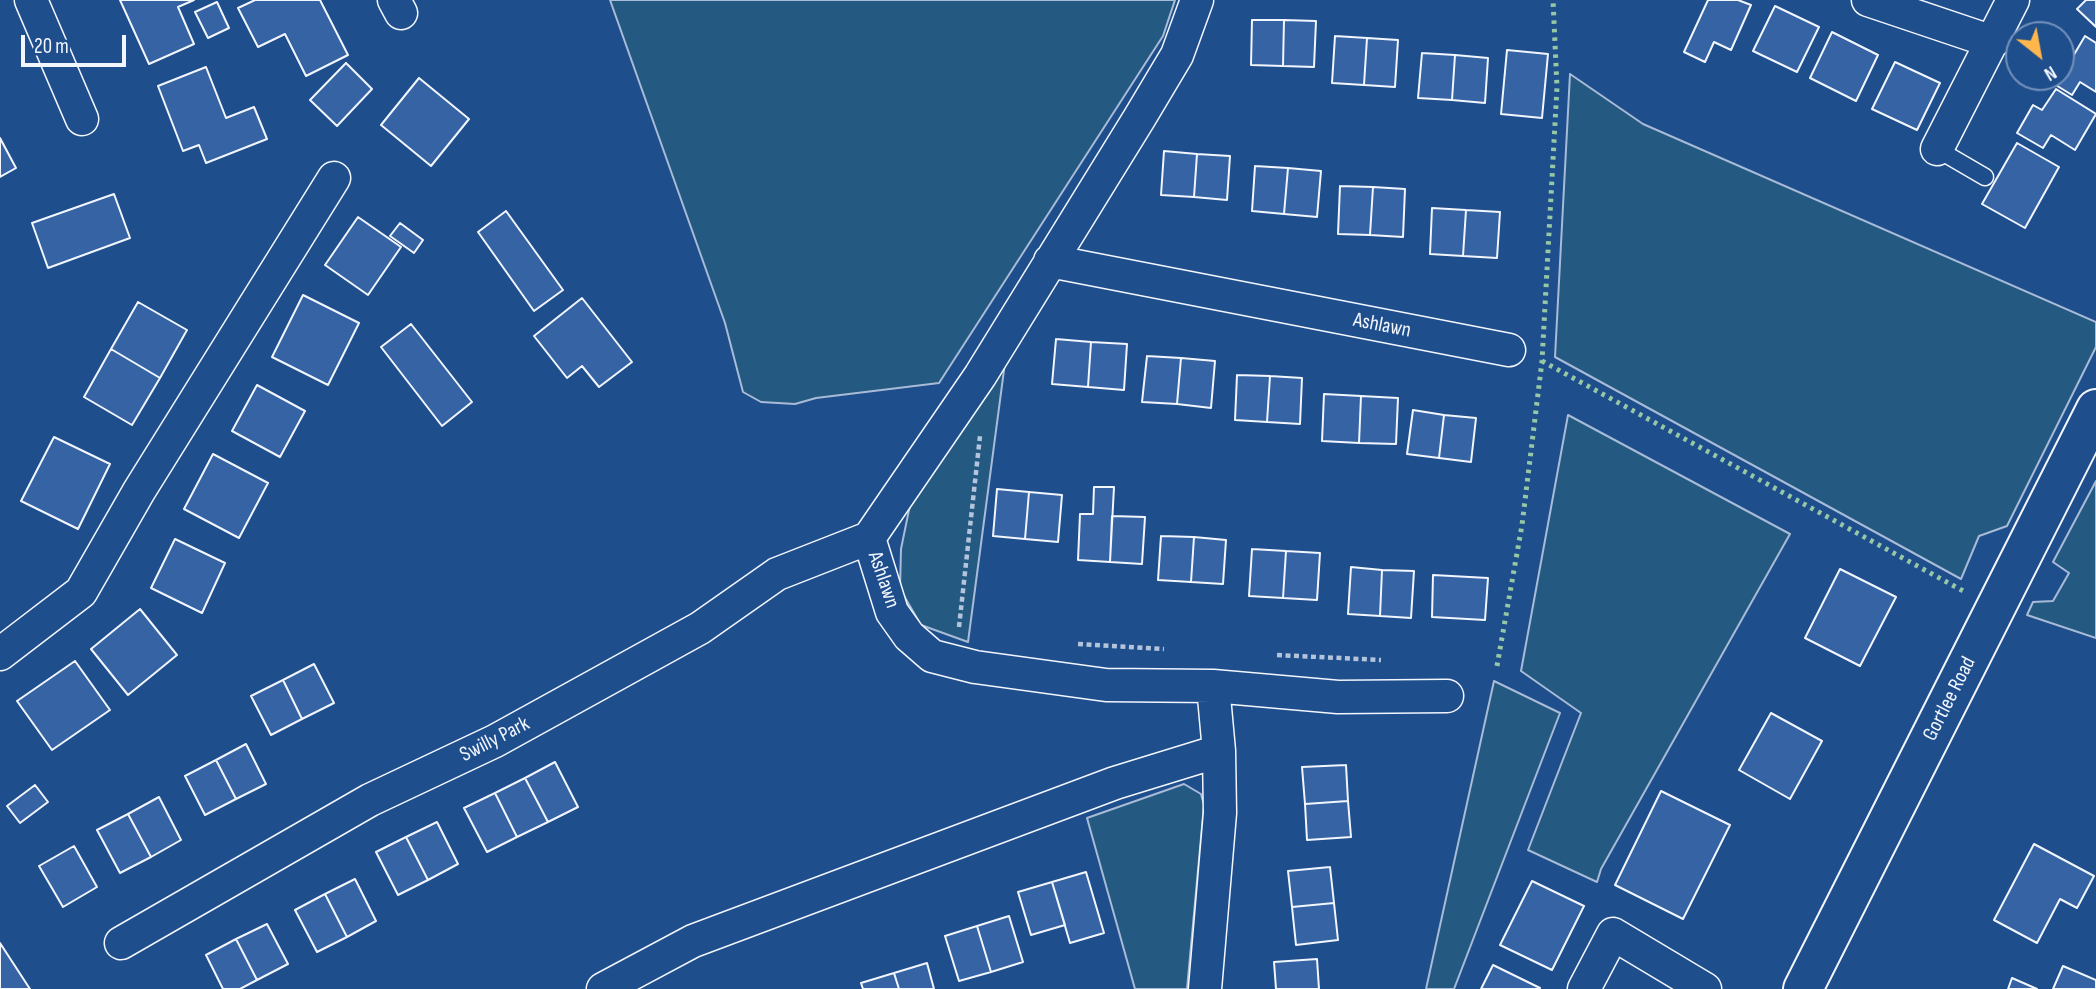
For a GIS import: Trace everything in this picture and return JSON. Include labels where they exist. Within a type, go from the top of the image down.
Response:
[{"type":"street","points":[[31,0],[82,119]]},
{"type":"street","name":"Ashlawn","points":[[1197,0],[1177,55],[980,376],[869,538],[892,612],[909,636],[932,656],[975,667],[1106,685],[1213,686],[1338,697],[1447,696]]},
{"type":"street","points":[[1868,0],[1993,42]]},
{"type":"street","points":[[1937,149],[2013,0]]},
{"type":"street","points":[[0,654],[80,592],[139,491],[334,178]]},
{"type":"street","name":"Ashlawn","points":[[1050,261],[1509,350]]},
{"type":"street","name":"Gortlee Road","points":[[1804,989],[2096,410]]},
{"type":"street","name":"Swilly Park","points":[[121,943],[370,800],[495,741],[701,628],[777,574],[869,538]]},
{"type":"street","points":[[1205,989],[1220,813],[1219,751],[1213,686]]},
{"type":"street","points":[[603,989],[694,941],[1115,783],[1219,751]]},
{"type":"street","points":[[1584,989],[1614,934],[1705,989]]},
{"type":"lane","points":[[1937,149],[1985,177]]},
{"type":"path","points":[[970,629],[957,627],[981,428]]},
{"type":"path","points":[[1076,644],[1172,649]]},
{"type":"path","points":[[1267,654],[1387,660]]},
{"type":"shaded area","points":[[610,0],[1175,0],[1163,36],[939,383],[816,398],[795,404],[761,402],[743,392],[725,323]]},
{"type":"shaded area","points":[[1570,74],[1643,124],[2096,322],[2096,347],[2007,526],[1979,536],[1961,579],[1555,357]]},
{"type":"shaded area","points":[[1006,355],[968,642],[921,625],[900,589],[901,549],[910,505]]},
{"type":"shaded area","points":[[1568,415],[1790,534],[1601,869],[1597,882],[1528,850],[1581,713],[1521,671]]},
{"type":"shaded area","points":[[2096,481],[2096,638],[2027,615],[2033,602],[2053,601],[2069,573],[2053,562]]},
{"type":"shaded area","points":[[1494,681],[1560,713],[1454,989],[1426,989]]},
{"type":"shaded area","points":[[1184,784],[1201,794],[1204,805],[1187,989],[1135,989],[1087,818]]},
{"type":"building","points":[[120,0],[194,0],[178,7],[194,44],[149,64]]},
{"type":"building","points":[[255,0],[320,0],[348,55],[306,76],[285,34],[258,47],[238,8]]},
{"type":"building","points":[[1708,0],[1738,0],[1751,5],[1731,50],[1714,42],[1705,62],[1684,52]]},
{"type":"building","points":[[2086,0],[2096,0],[2096,27],[2077,9]]},
{"type":"building","points":[[217,2],[229,28],[208,38],[195,12]]},
{"type":"building","points":[[1775,6],[1819,27],[1797,72],[1753,51]]},
{"type":"building","points":[[1252,20],[1284,20],[1283,66],[1251,65]]},
{"type":"building","points":[[1284,20],[1316,21],[1314,67],[1283,66]]},
{"type":"building","points":[[1832,32],[1878,55],[1856,101],[1810,78]]},
{"type":"building","points":[[1335,36],[1367,38],[1364,85],[1332,83]]},
{"type":"building","points":[[2085,36],[2096,43],[2096,92],[2080,82],[2075,90],[2075,53]]},
{"type":"building","points":[[1367,38],[1398,40],[1395,87],[1364,85]]},
{"type":"building","points":[[1507,50],[1548,54],[1542,118],[1501,114]]},
{"type":"building","points":[[1422,53],[1455,55],[1452,100],[1418,98]]},
{"type":"building","points":[[1455,55],[1488,58],[1485,103],[1452,100]]},
{"type":"building","points":[[1895,62],[1940,83],[1917,130],[1872,109]]},
{"type":"building","points":[[346,63],[372,89],[337,126],[310,100]]},
{"type":"building","points":[[206,67],[226,118],[254,107],[267,139],[206,163],[199,145],[183,151],[158,86]]},
{"type":"building","points":[[419,78],[469,119],[431,166],[381,125]]},
{"type":"building","points":[[2055,91],[2059,91],[2096,114],[2075,150],[2051,135],[2043,148],[2017,133],[2033,105],[2042,110]]},
{"type":"building","points":[[0,138],[16,168],[0,177]]},
{"type":"building","points":[[2017,143],[2059,167],[2025,228],[1982,204]]},
{"type":"building","points":[[1164,151],[1197,154],[1194,197],[1161,195]]},
{"type":"building","points":[[1197,154],[1230,156],[1227,200],[1194,197]]},
{"type":"building","points":[[1255,166],[1288,168],[1284,214],[1252,211]]},
{"type":"building","points":[[1288,168],[1321,171],[1317,217],[1284,214]]},
{"type":"building","points":[[1340,186],[1373,187],[1370,235],[1338,234]]},
{"type":"building","points":[[1373,187],[1405,189],[1403,237],[1370,235]]},
{"type":"building","points":[[114,194],[130,238],[48,268],[32,223]]},
{"type":"building","points":[[1432,208],[1466,210],[1463,256],[1430,254]]},
{"type":"building","points":[[1466,210],[1500,212],[1497,258],[1463,256]]},
{"type":"building","points":[[506,211],[563,290],[534,311],[478,232]]},
{"type":"building","points":[[358,217],[401,247],[368,295],[325,265]]},
{"type":"building","points":[[400,223],[423,240],[414,253],[390,236]]},
{"type":"building","points":[[303,295],[359,323],[328,385],[272,357]]},
{"type":"building","points":[[582,298],[632,362],[599,387],[582,366],[567,378],[534,336]]},
{"type":"building","points":[[138,302],[187,330],[160,378],[111,349]]},
{"type":"building","points":[[411,324],[472,402],[442,426],[381,347]]},
{"type":"building","points":[[1056,339],[1091,342],[1088,387],[1052,384]]},
{"type":"building","points":[[1091,342],[1127,344],[1124,390],[1088,387]]},
{"type":"building","points":[[111,349],[160,378],[132,425],[84,397]]},
{"type":"building","points":[[1147,356],[1181,358],[1177,404],[1142,402]]},
{"type":"building","points":[[1181,358],[1215,361],[1211,408],[1177,404]]},
{"type":"building","points":[[1237,375],[1270,376],[1267,422],[1235,420]]},
{"type":"building","points":[[1270,376],[1302,378],[1300,424],[1267,422]]},
{"type":"building","points":[[257,385],[305,411],[280,457],[232,431]]},
{"type":"building","points":[[1324,394],[1361,396],[1359,443],[1322,441]]},
{"type":"building","points":[[1361,396],[1398,398],[1396,444],[1359,443]]},
{"type":"building","points":[[1413,410],[1444,415],[1439,458],[1407,454]]},
{"type":"building","points":[[1444,415],[1476,418],[1471,462],[1439,458]]},
{"type":"building","points":[[54,437],[110,464],[78,529],[21,501]]},
{"type":"building","points":[[213,454],[268,483],[239,538],[184,509]]},
{"type":"building","points":[[1094,487],[1114,487],[1110,562],[1078,560],[1080,514],[1093,514]]},
{"type":"building","points":[[997,489],[1029,492],[1025,539],[993,536]]},
{"type":"building","points":[[1029,492],[1062,495],[1058,542],[1025,539]]},
{"type":"building","points":[[1112,516],[1145,517],[1142,564],[1110,562]]},
{"type":"building","points":[[1161,536],[1194,537],[1191,582],[1158,580]]},
{"type":"building","points":[[1194,537],[1226,540],[1223,584],[1191,582]]},
{"type":"building","points":[[175,539],[225,563],[202,613],[151,588]]},
{"type":"building","points":[[1252,549],[1286,551],[1283,598],[1249,596]]},
{"type":"building","points":[[1286,551],[1320,553],[1317,600],[1283,598]]},
{"type":"building","points":[[1351,567],[1382,570],[1380,616],[1348,614]]},
{"type":"building","points":[[1840,569],[1896,597],[1860,666],[1805,638]]},
{"type":"building","points":[[1382,570],[1414,571],[1411,618],[1380,616]]},
{"type":"building","points":[[1433,575],[1488,578],[1485,620],[1432,617]]},
{"type":"building","points":[[140,609],[177,655],[128,695],[91,649]]},
{"type":"building","points":[[75,661],[110,710],[52,750],[17,701]]},
{"type":"building","points":[[314,664],[334,703],[302,719],[283,680]]},
{"type":"building","points":[[283,680],[302,719],[271,735],[251,696]]},
{"type":"building","points":[[1771,713],[1822,741],[1790,799],[1739,770]]},
{"type":"building","points":[[246,744],[266,784],[236,799],[216,760]]},
{"type":"building","points":[[216,760],[236,799],[205,815],[185,776]]},
{"type":"building","points":[[555,762],[578,807],[548,822],[525,778]]},
{"type":"building","points":[[1346,765],[1348,801],[1305,804],[1302,767]]},
{"type":"building","points":[[525,778],[548,822],[517,837],[495,793]]},
{"type":"building","points":[[35,785],[48,802],[20,823],[7,806]]},
{"type":"building","points":[[1661,791],[1730,825],[1683,919],[1615,885]]},
{"type":"building","points":[[495,793],[517,837],[487,852],[464,808]]},
{"type":"building","points":[[159,797],[181,840],[151,857],[128,814]]},
{"type":"building","points":[[1348,801],[1351,837],[1307,840],[1305,804]]},
{"type":"building","points":[[128,814],[151,857],[120,873],[97,830]]},
{"type":"building","points":[[437,822],[458,864],[428,880],[406,837]]},
{"type":"building","points":[[406,837],[428,880],[398,895],[376,852]]},
{"type":"building","points":[[2034,844],[2094,876],[2077,908],[2060,899],[2037,943],[1994,920]]},
{"type":"building","points":[[74,846],[97,887],[63,907],[39,866]]},
{"type":"building","points":[[1330,867],[1334,903],[1292,907],[1288,871]]},
{"type":"building","points":[[1086,872],[1104,933],[1070,943],[1052,882]]},
{"type":"building","points":[[355,879],[376,921],[347,937],[325,894]]},
{"type":"building","points":[[1532,881],[1584,906],[1552,970],[1500,945]]},
{"type":"building","points":[[1052,882],[1065,925],[1031,935],[1018,892]]},
{"type":"building","points":[[325,894],[347,937],[317,952],[295,910]]},
{"type":"building","points":[[1334,903],[1338,940],[1296,945],[1292,907]]},
{"type":"building","points":[[1009,916],[1023,962],[991,972],[977,926]]},
{"type":"building","points":[[267,924],[288,964],[257,980],[236,939]]},
{"type":"building","points":[[977,926],[991,972],[959,981],[945,936]]},
{"type":"building","points":[[236,939],[257,980],[240,989],[223,989],[206,955]]},
{"type":"building","points":[[0,943],[30,989],[0,989]]},
{"type":"building","points":[[1317,959],[1319,989],[1276,989],[1274,962]]},
{"type":"building","points":[[927,963],[934,989],[899,989],[894,973]]},
{"type":"building","points":[[1493,965],[1540,988],[1481,989]]},
{"type":"building","points":[[2063,966],[2096,980],[2096,989],[2053,989]]},
{"type":"building","points":[[894,973],[899,989],[863,989],[861,983]]},
{"type":"building","points":[[2012,978],[2037,989],[2008,989]]},
{"type":"hedge","points":[[1497,666],[1522,525],[1542,361],[1557,87],[1553,0]]},
{"type":"hedge","points":[[1542,361],[1965,592]]}]
